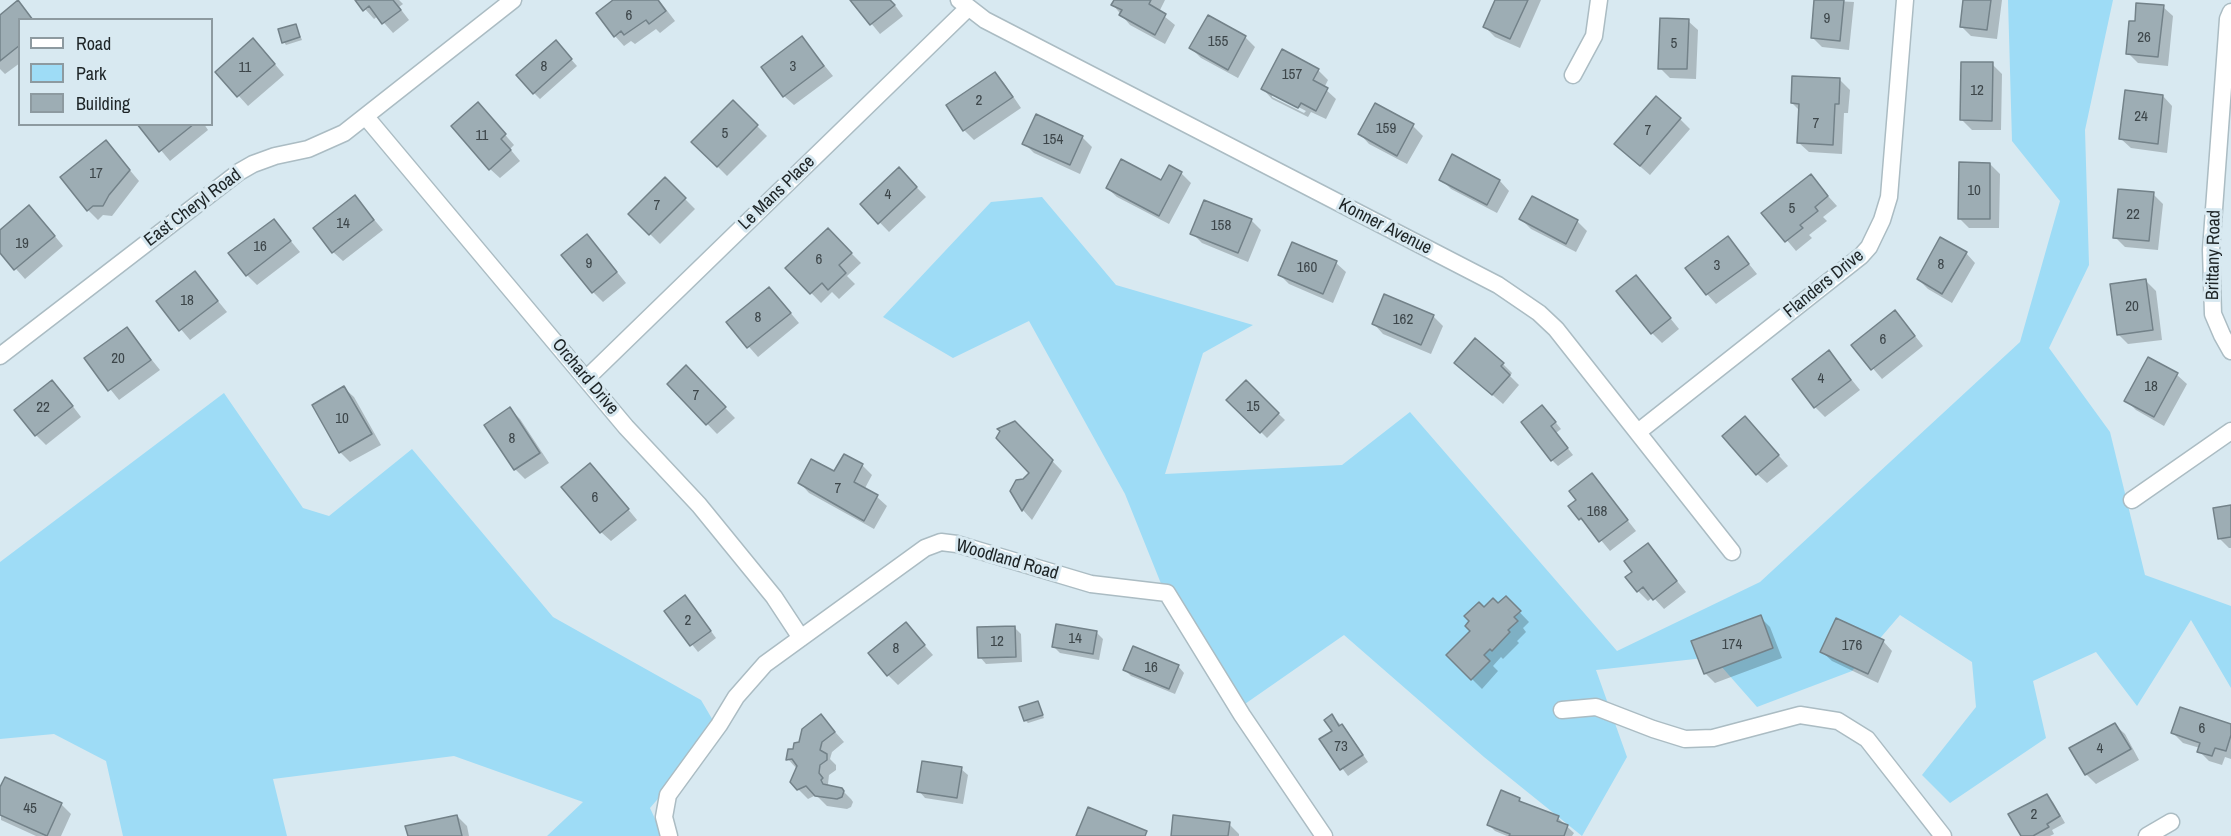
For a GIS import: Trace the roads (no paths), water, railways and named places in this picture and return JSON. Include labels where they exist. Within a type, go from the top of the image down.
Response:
[{"type":"street","name":"East Cheryl Road","points":[[0,356],[239,172],[275,156],[308,149],[330,140],[366,117],[513,0]]},
{"type":"street","points":[[1573,75],[1594,36],[1599,0]]},
{"type":"street","name":"Flanders Drive","points":[[1638,432],[1861,256],[1869,247],[1882,220],[1889,197],[1905,0]]},
{"type":"street","name":"Konner Avenue","points":[[963,4],[985,20],[1498,285],[1539,313],[1556,329],[1732,552]]},
{"type":"street","name":"Le Mans Place","points":[[586,379],[963,4]]},
{"type":"street","name":"Brittany Road","points":[[2231,12],[2228,19],[2211,250],[2213,314],[2231,351]]},
{"type":"street","name":"Orchard Drive","points":[[366,117],[626,427],[699,505],[774,597],[801,638]]},
{"type":"street","points":[[2132,500],[2231,431]]},
{"type":"street","name":"Woodland Road","points":[[669,836],[664,817],[668,795],[719,725],[736,697],[765,664],[925,548],[941,542],[957,544],[1091,584],[1167,593],[1242,716],[1324,836]]},
{"type":"street","points":[[1562,710],[1596,707],[1685,739],[1713,738],[1800,715],[1838,721],[1867,739],[1943,836]]},
{"type":"street","points":[[2146,836],[2171,822]]}]
